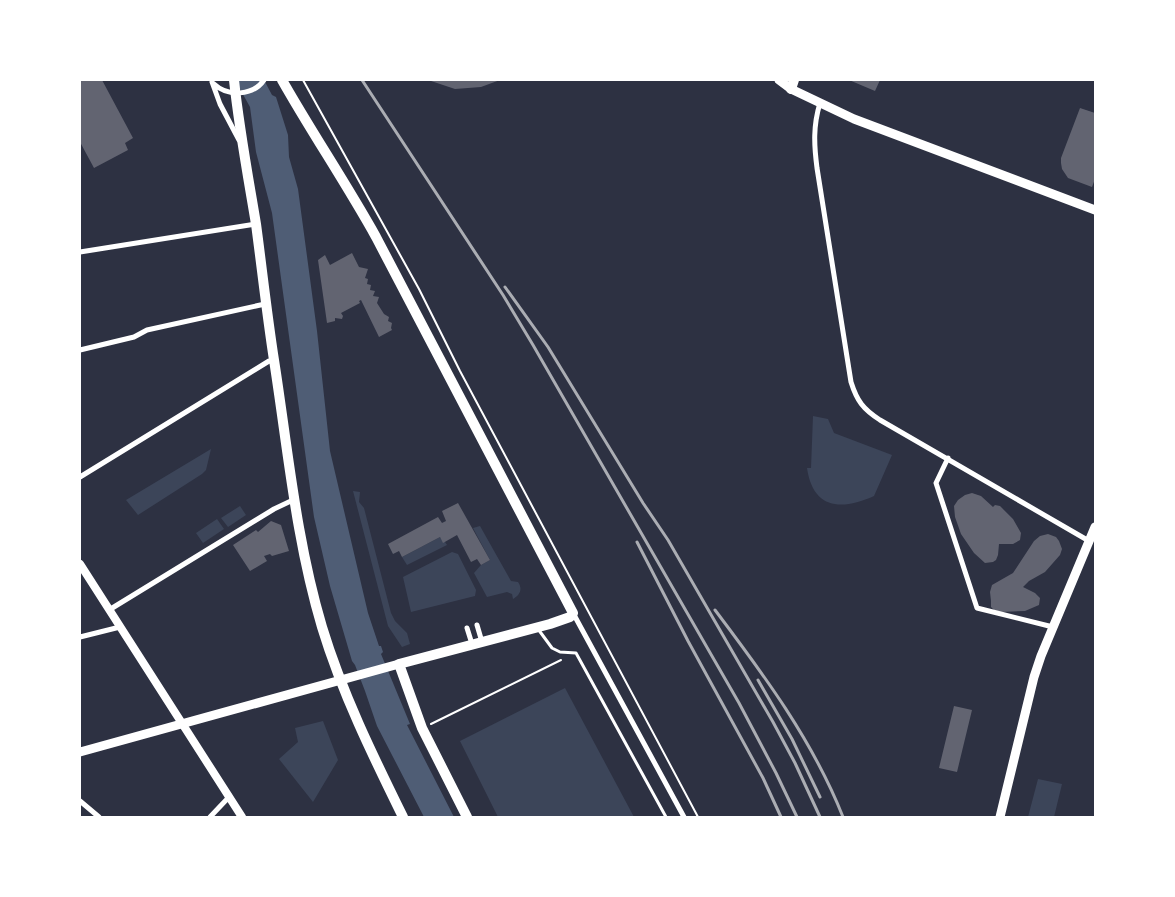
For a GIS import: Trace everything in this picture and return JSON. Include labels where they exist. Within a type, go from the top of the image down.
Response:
[{"type":"main road","points":[[234,80],[242,146],[256,224],[265,304],[293,500],[312,590],[322,628],[341,681],[372,753],[403,817]]},
{"type":"main road","points":[[80,752],[536,627],[570,617],[573,613],[376,237],[348,187],[300,113],[282,80]]},
{"type":"main road","points":[[779,80],[792,84],[820,103],[854,119],[1095,210]]},
{"type":"main road","points":[[1000,817],[1034,677],[1095,527]]},
{"type":"main road","points":[[399,664],[422,728],[467,817]]},
{"type":"street","points":[[211,81],[224,92],[235,94],[254,88],[264,80]]},
{"type":"street","points":[[211,81],[220,104],[242,146]]},
{"type":"street","points":[[820,103],[814,125],[814,144],[831,262],[854,394],[866,411],[1089,541]]},
{"type":"street","points":[[80,252],[256,224]]},
{"type":"street","points":[[80,350],[134,337],[147,330],[265,304]]},
{"type":"street","points":[[80,477],[269,361],[274,362]]},
{"type":"street","points":[[948,458],[936,483],[977,608],[1053,627]]},
{"type":"street","points":[[110,610],[274,509],[293,500]]},
{"type":"street","points":[[80,564],[242,817]]},
{"type":"street","points":[[573,613],[684,817]]},
{"type":"street","points":[[477,625],[477,643]]},
{"type":"street","points":[[80,637],[120,627]]},
{"type":"street","points":[[467,628],[477,643]]},
{"type":"street","points":[[210,817],[229,797]]},
{"type":"street","points":[[80,801],[99,817]]},
{"type":"lane","points":[[536,627],[552,648],[560,652],[576,653],[666,817]]},
{"type":"path","points":[[303,80],[419,289],[460,371],[698,817]]},
{"type":"path","points":[[597,654],[609,649]]},
{"type":"path","points":[[422,728],[576,653]]},
{"type":"shaded area","points":[[235,80],[264,80],[272,95],[276,97],[288,135],[289,157],[298,189],[317,331],[330,451],[368,613],[379,646],[381,646],[383,652],[381,654],[410,724],[407,725],[454,817],[424,817],[377,726],[352,661],[330,586],[314,517],[272,213],[256,152],[250,107]]},
{"type":"shaded area","points":[[813,416],[828,419],[834,433],[892,455],[874,496],[862,501],[840,505],[822,499],[815,492],[810,482],[807,468],[811,468]]},
{"type":"shaded area","points":[[211,449],[206,470],[202,474],[138,515],[126,500]]},
{"type":"shaded area","points":[[353,491],[360,492],[359,502],[364,508],[391,613],[395,621],[407,633],[410,644],[402,647],[388,626]]},
{"type":"shaded area","points":[[240,506],[246,515],[228,527],[221,518]]},
{"type":"shaded area","points":[[217,519],[224,529],[203,543],[196,533]]},
{"type":"shaded area","points":[[480,526],[511,581],[518,582],[520,585],[520,592],[513,599],[512,594],[507,592],[487,597],[474,573],[481,565],[490,560],[473,528]]},
{"type":"shaded area","points":[[440,537],[447,545],[407,565],[402,557]]},
{"type":"shaded area","points":[[452,552],[458,554],[476,590],[475,596],[411,612],[403,577]]},
{"type":"shaded area","points":[[565,688],[634,817],[498,817],[460,741]]},
{"type":"shaded area","points":[[323,721],[338,760],[313,802],[279,759],[298,742],[295,728]]},
{"type":"shaded area","points":[[1038,779],[1062,784],[1054,817],[1028,817]]},
{"type":"building","points":[[80,80],[102,80],[133,138],[125,143],[128,150],[94,168],[80,142]]},
{"type":"building","points":[[428,80],[500,80],[481,87],[455,89]]},
{"type":"building","points":[[849,80],[880,80],[875,91]]},
{"type":"building","points":[[1080,108],[1095,113],[1095,179],[1092,187],[1068,178],[1062,169],[1061,163],[1061,158]]},
{"type":"building","points":[[352,253],[359,267],[368,269],[365,278],[368,279],[367,284],[371,285],[370,290],[375,291],[373,296],[379,297],[377,303],[384,314],[389,317],[388,321],[392,323],[392,330],[379,337],[361,300],[359,301],[360,303],[341,313],[342,319],[335,318],[335,321],[327,323],[318,260],[325,255],[330,265]]},
{"type":"building","points":[[972,493],[981,496],[993,507],[995,505],[1000,506],[1013,519],[1021,533],[1020,540],[1013,544],[999,544],[998,555],[993,562],[985,563],[974,553],[961,534],[955,517],[954,506],[958,500]]},
{"type":"building","points":[[458,503],[490,560],[481,565],[477,559],[471,562],[457,535],[443,543],[440,537],[402,557],[399,551],[393,554],[388,544],[438,517],[442,523],[446,521],[442,511]]},
{"type":"building","points":[[271,521],[281,525],[289,551],[272,556],[270,554],[264,556],[267,561],[250,571],[233,545],[256,530],[258,532]]},
{"type":"building","points":[[1048,534],[1056,537],[1059,541],[1062,549],[1060,555],[1045,572],[1029,581],[1023,587],[1040,598],[1039,605],[1025,611],[1000,612],[994,610],[991,607],[990,592],[992,585],[1013,573],[1034,541],[1040,536]]},
{"type":"building","points":[[954,706],[972,710],[957,772],[939,768]]},
{"type":"railway","points":[[362,80],[503,295],[533,345],[739,703],[797,817]]},
{"type":"railway","points":[[505,287],[548,347],[643,503],[668,540],[773,722],[795,763],[820,817]]},
{"type":"railway","points":[[637,542],[688,641],[763,778],[781,817]]},
{"type":"railway","points":[[715,610],[786,709],[817,762],[843,817]]},
{"type":"railway","points":[[758,680],[792,739],[820,797]]}]
